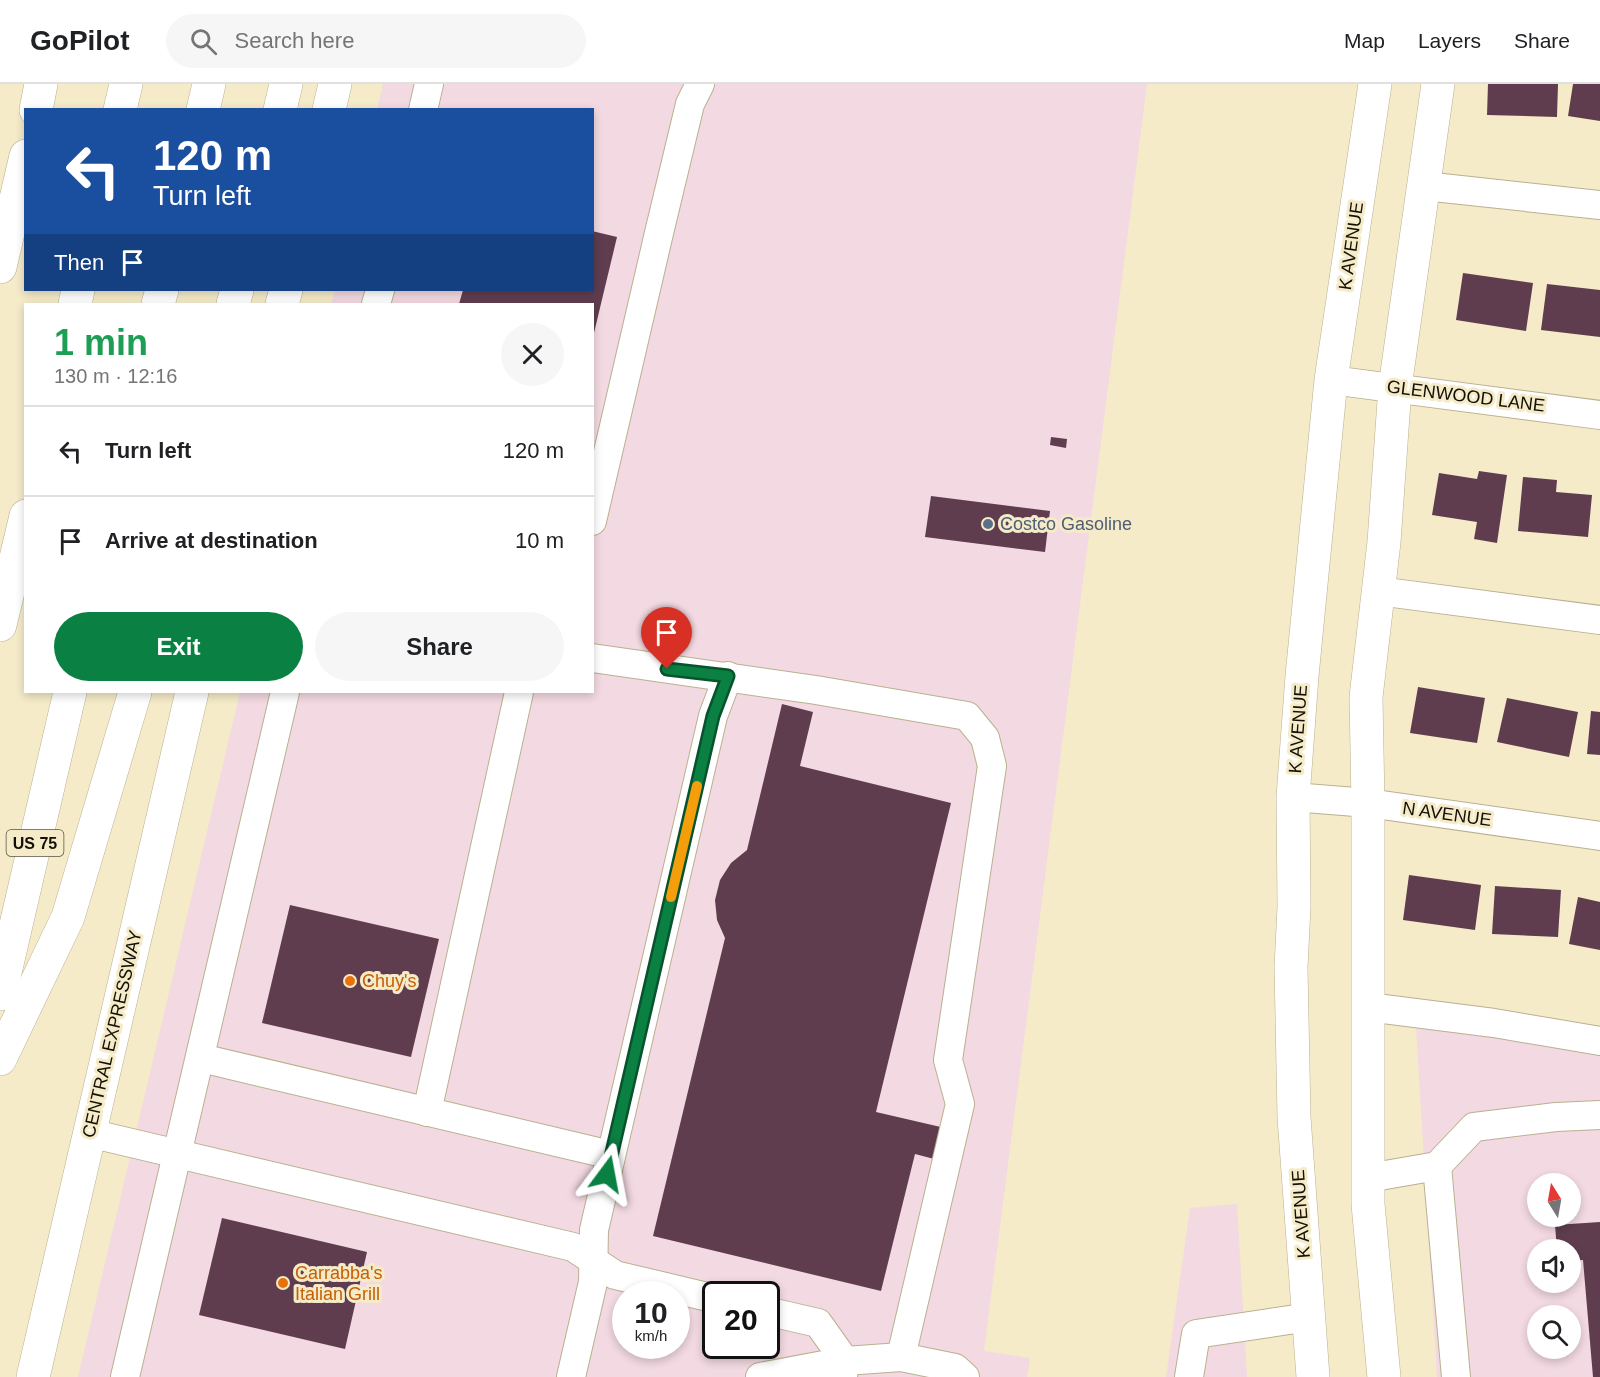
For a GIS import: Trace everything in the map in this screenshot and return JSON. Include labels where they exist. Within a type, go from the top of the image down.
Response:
[{"type":"main road","points":[[36,108],[41,84]]},
{"type":"main road","points":[[120,108],[126,84]]},
{"type":"main road","points":[[203,108],[209,84]]},
{"type":"main road","points":[[280,108],[286,84]]},
{"type":"main road","points":[[329,108],[335,84]]},
{"type":"main road","name":"K AVENUE","points":[[1313,1377],[1294,1117],[1291,967],[1293,797],[1302,676],[1331,380],[1376,84]]},
{"type":"main road","points":[[1384,1377],[1368,1204],[1366,697],[1384,542],[1395,387],[1438,84]]},
{"type":"main road","points":[[0,267],[24,165]]},
{"type":"main road","points":[[0,625],[24,524]]},
{"type":"main road","name":"US 75","points":[[0,994],[69,693]]},
{"type":"main road","points":[[0,1059],[68,917],[135,693]]},
{"type":"main road","name":"CENTRAL EXPRESSWAY","points":[[33,1377],[192,693]]},
{"type":"street","points":[[423,108],[429,84]]},
{"type":"street","points":[[594,503],[601,440],[690,104],[700,84]]},
{"type":"street","points":[[1424,186],[1600,205]]},
{"type":"street","name":"GLENWOOD LANE","points":[[1331,380],[1600,415]]},
{"type":"street","points":[[1378,591],[1600,620]]},
{"type":"street","points":[[594,658],[728,676],[967,716],[985,738],[992,766],[948,1060],[960,1104],[901,1357]]},
{"type":"street","points":[[571,1377],[593,1282],[594,1230],[713,716],[728,676]]},
{"type":"street","points":[[125,1377],[285,693]]},
{"type":"street","points":[[427,1112],[519,693]]},
{"type":"street","name":"N AVENUE","points":[[1293,797],[1368,803],[1600,836]]},
{"type":"street","points":[[1368,1006],[1494,1023],[1600,1041]]},
{"type":"street","points":[[201,1059],[611,1155]]},
{"type":"street","points":[[1368,1178],[1437,1166],[1474,1127],[1556,1117],[1600,1115]]},
{"type":"street","points":[[89,1133],[573,1247],[615,1275],[702,1296]]},
{"type":"street","points":[[1437,1166],[1456,1377]]},
{"type":"street","points":[[780,1314],[818,1323],[844,1369]]},
{"type":"street","points":[[1189,1377],[1196,1334],[1309,1317]]},
{"type":"street","points":[[760,1377],[844,1369],[901,1357],[955,1368],[965,1377]]},
{"type":"shaded area","points":[[383,84],[1147,84],[984,1351],[1030,1358],[1027,1377],[78,1377],[240,693],[594,693],[594,303],[331,303],[335,291],[594,291],[594,108],[377,108]]},
{"type":"shaded area","points":[[1415,1010],[1600,1045],[1600,1377],[1437,1377]]},
{"type":"shaded area","points":[[1237,1204],[1247,1377],[1166,1377],[1190,1208]]},
{"type":"building","points":[[1488,84],[1558,84],[1557,117],[1487,115]]},
{"type":"building","points":[[1573,84],[1600,84],[1600,121],[1568,116]]},
{"type":"building","points":[[594,231],[617,237],[594,333],[594,303],[459,303],[463,291],[594,291]]},
{"type":"building","points":[[1463,273],[1533,283],[1526,331],[1456,320]]},
{"type":"building","points":[[1547,284],[1600,290],[1600,337],[1541,330]]},
{"type":"building","points":[[1051,437],[1067,439],[1066,448],[1050,445]]},
{"type":"building","points":[[1479,471],[1507,475],[1497,543],[1474,539],[1477,522],[1432,515],[1439,473],[1477,479]]},
{"type":"building","points":[[1523,477],[1557,480],[1556,492],[1592,495],[1588,537],[1518,531]]},
{"type":"building","name":"Costco Gasoline","points":[[931,496],[1050,511],[1045,552],[925,537]]},
{"type":"building","points":[[1418,687],[1485,698],[1477,743],[1410,733]]},
{"type":"building","points":[[1507,698],[1578,712],[1569,757],[1497,742]]},
{"type":"building","points":[[782,704],[813,712],[800,766],[951,803],[876,1112],[945,1128],[938,1160],[915,1154],[881,1291],[653,1236],[725,938],[717,920],[715,900],[720,880],[731,863],[747,850]]},
{"type":"building","points":[[1591,711],[1600,712],[1600,755],[1587,754]]},
{"type":"building","points":[[1409,875],[1481,885],[1475,930],[1403,920]]},
{"type":"building","points":[[1495,886],[1561,890],[1558,937],[1492,934]]},
{"type":"building","points":[[1578,897],[1600,902],[1600,950],[1569,944]]},
{"type":"building","name":"Chuy's","points":[[290,905],[439,939],[411,1057],[262,1023]]},
{"type":"building","name":"Carrabba's Italian Grill","points":[[222,1218],[367,1252],[345,1349],[199,1315]]},
{"type":"building","points":[[1600,1222],[1600,1377],[1593,1377],[1583,1260],[1581,1260],[1581,1239],[1556,1239],[1555,1227],[1581,1227],[1581,1223]]},
{"type":"slow traffic","points":[[671,897],[697,786]]},
{"type":"place","name":"Costco Gasoline","points":[[988,524]]},
{"type":"place","name":"Chuy's","points":[[350,981]]},
{"type":"place","name":"Carrabba's Italian Grill","points":[[283,1283]]},
{"type":"route","points":[[607,1174],[713,716],[728,676],[667,669]]}]
